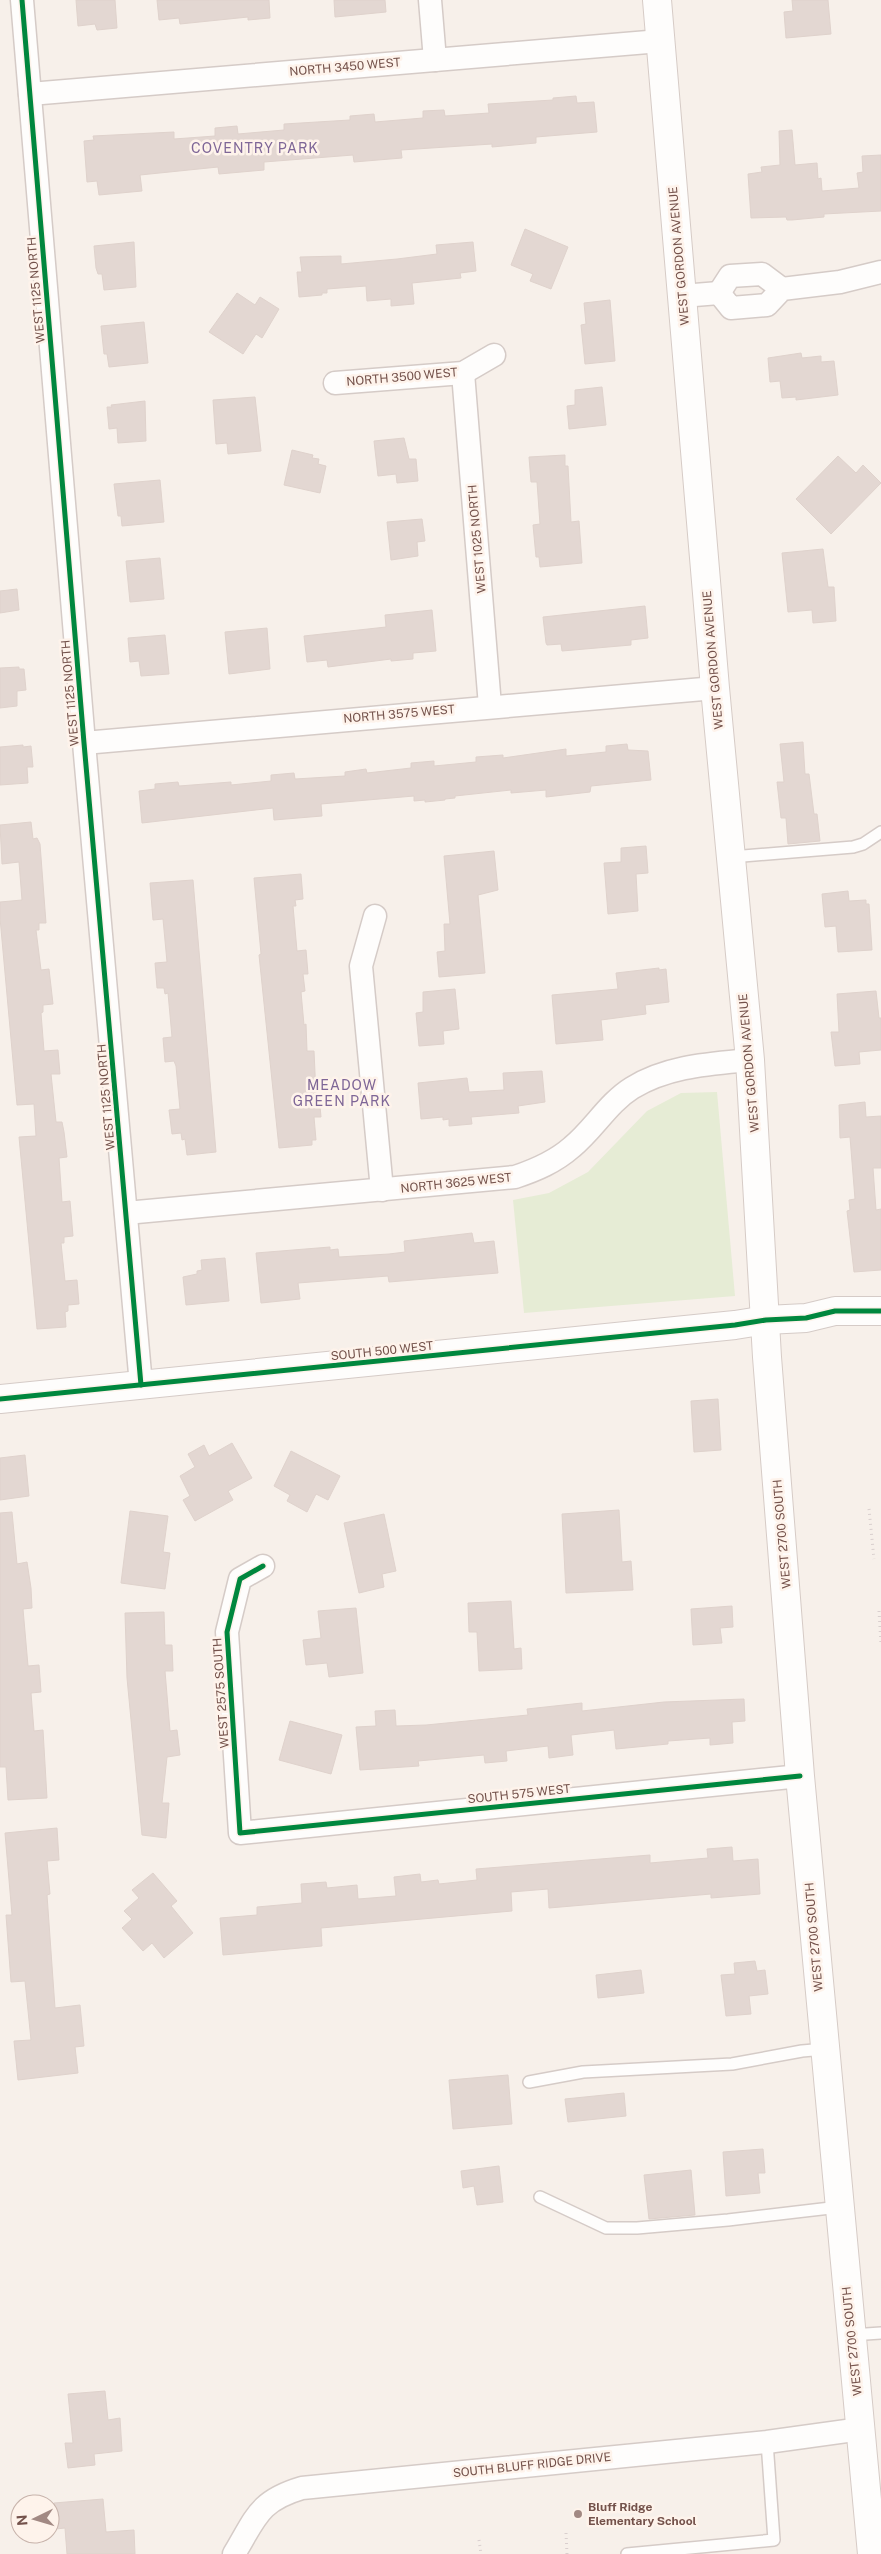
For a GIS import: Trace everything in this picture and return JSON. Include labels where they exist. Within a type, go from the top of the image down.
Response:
[{"type":"main road","name":"WEST GORDON AVENUE","points":[[656,0],[715,688],[750,1060],[766,1320]]},
{"type":"main road","name":"SOUTH 500 WEST","points":[[0,1399],[735,1326],[766,1320],[806,1318],[835,1311],[881,1311]]},
{"type":"main road","name":"WEST 2700 SOUTH","points":[[766,1320],[800,1776],[851,2335],[861,2429],[869,2476],[872,2554]]},
{"type":"street","name":"WEST 1125 NORTH","points":[[22,0],[84,743],[142,1385]]},
{"type":"street","points":[[430,0],[435,60]]},
{"type":"street","name":"NORTH 3450 WEST","points":[[30,94],[660,40]]},
{"type":"street","points":[[719,293],[731,308],[767,305],[782,289],[840,282],[881,272]]},
{"type":"street","points":[[719,293],[730,276],[762,274],[782,289]]},
{"type":"street","points":[[682,296],[719,293]]},
{"type":"street","name":"NORTH 3500 WEST","points":[[335,382],[463,373],[494,355]]},
{"type":"street","name":"WEST 1025 NORTH","points":[[463,373],[490,706]]},
{"type":"street","name":"NORTH 3575 WEST","points":[[84,743],[490,706],[715,688]]},
{"type":"street","points":[[375,916],[361,966],[382,1190]]},
{"type":"street","name":"NORTH 3625 WEST","points":[[126,1213],[515,1177],[543,1167],[573,1147],[605,1112],[630,1089],[653,1077],[684,1067],[750,1060]]},
{"type":"street","name":"WEST 2575 SOUTH","points":[[240,1833],[227,1632],[240,1579],[263,1566]]},
{"type":"street","name":"SOUTH 575 WEST","points":[[240,1833],[800,1776]]},
{"type":"street","name":"SOUTH BLUFF RIDGE DRIVE","points":[[234,2554],[263,2506],[281,2494],[302,2488],[767,2442],[861,2429]]},
{"type":"lane","points":[[731,857],[853,847],[863,844],[881,832]]},
{"type":"lane","points":[[530,2082],[584,2072],[732,2064],[802,2051],[825,2049]]},
{"type":"lane","points":[[540,2196],[606,2228],[638,2228],[728,2220],[839,2207]]},
{"type":"lane","points":[[851,2335],[881,2333]]},
{"type":"lane","points":[[627,2554],[774,2540],[767,2442]]},
{"type":"path","points":[[869,1509],[874,1559]]},
{"type":"path","points":[[879,1611],[881,1644]]},
{"type":"path","points":[[566,2533],[567,2554]]},
{"type":"path","points":[[480,2540],[481,2554]]},
{"type":"green space","points":[[717,1092],[735,1296],[524,1313],[513,1200],[549,1193],[588,1172],[647,1111],[681,1093]]},
{"type":"building","points":[[76,0],[115,0],[117,28],[97,30],[95,24],[78,26]]},
{"type":"building","points":[[157,0],[269,0],[270,18],[248,20],[248,17],[180,24],[179,18],[159,20]]},
{"type":"building","points":[[334,0],[385,0],[386,12],[335,17]]},
{"type":"building","points":[[792,0],[828,0],[831,34],[786,38],[784,12],[793,11]]},
{"type":"building","points":[[576,96],[577,103],[594,102],[597,132],[536,137],[536,143],[492,147],[492,144],[401,150],[402,158],[354,162],[353,155],[264,162],[264,170],[219,174],[218,167],[140,175],[142,191],[99,195],[97,181],[87,182],[84,141],[94,140],[93,136],[174,132],[174,139],[215,136],[215,128],[237,126],[238,134],[284,130],[284,124],[350,120],[350,116],[374,114],[375,122],[423,118],[423,111],[444,110],[445,116],[489,113],[488,104],[553,100],[553,98]]},
{"type":"building","points":[[792,130],[795,165],[817,163],[818,179],[821,178],[822,191],[859,188],[857,173],[863,172],[862,156],[881,155],[881,211],[824,214],[824,217],[792,220],[787,220],[786,217],[751,218],[748,174],[762,172],[761,167],[780,165],[779,131]]},
{"type":"building","points":[[525,229],[568,247],[551,289],[530,281],[533,274],[511,265]]},
{"type":"building","points":[[134,242],[136,287],[104,290],[102,274],[98,274],[96,268],[94,246]]},
{"type":"building","points":[[473,242],[476,271],[460,273],[461,278],[412,283],[414,304],[391,306],[391,299],[367,301],[366,286],[327,289],[327,293],[322,293],[322,295],[299,297],[297,272],[302,272],[300,257],[341,256],[341,264],[437,254],[436,245]]},
{"type":"building","points":[[237,293],[255,305],[260,297],[279,309],[262,338],[256,334],[243,354],[209,332]]},
{"type":"building","points":[[610,300],[615,361],[585,364],[581,325],[586,324],[584,303]]},
{"type":"building","points":[[144,322],[148,363],[109,367],[107,354],[104,354],[101,326]]},
{"type":"building","points":[[801,353],[802,358],[821,356],[821,362],[834,361],[838,395],[796,400],[796,397],[782,398],[780,381],[770,382],[768,358]]},
{"type":"building","points":[[602,387],[606,425],[569,429],[567,406],[575,405],[575,390]]},
{"type":"building","points":[[255,397],[261,451],[228,454],[227,443],[216,444],[213,400]]},
{"type":"building","points":[[145,401],[146,441],[118,443],[117,428],[109,429],[107,407]]},
{"type":"building","points":[[404,438],[409,459],[416,459],[418,481],[397,483],[396,474],[378,476],[374,441]]},
{"type":"building","points":[[292,450],[313,455],[312,458],[319,459],[318,464],[326,466],[320,493],[284,485]]},
{"type":"building","points":[[565,455],[565,466],[568,466],[571,522],[579,521],[582,563],[540,567],[539,557],[536,557],[533,525],[540,524],[537,482],[531,482],[529,457]]},
{"type":"building","points":[[838,456],[856,473],[863,465],[881,483],[831,534],[796,499]]},
{"type":"building","points":[[160,480],[164,522],[122,526],[121,516],[118,516],[114,484]]},
{"type":"building","points":[[422,519],[425,541],[417,542],[418,556],[391,560],[387,522]]},
{"type":"building","points":[[823,549],[828,587],[834,587],[836,621],[813,623],[812,610],[788,612],[782,553]]},
{"type":"building","points":[[160,558],[164,599],[130,602],[126,561]]},
{"type":"building","points":[[17,589],[19,610],[0,613],[0,591]]},
{"type":"building","points":[[645,606],[648,638],[631,640],[631,645],[562,651],[561,644],[547,645],[546,643],[543,617]]},
{"type":"building","points":[[432,610],[436,651],[413,653],[413,659],[391,661],[391,659],[328,667],[327,660],[307,662],[304,636],[386,627],[385,615]]},
{"type":"building","points":[[267,628],[270,669],[229,674],[225,632]]},
{"type":"building","points":[[165,635],[169,674],[141,676],[139,661],[130,662],[128,638]]},
{"type":"building","points":[[19,667],[19,669],[24,669],[26,690],[17,691],[17,706],[0,708],[0,668]]},
{"type":"building","points":[[803,742],[805,774],[809,774],[814,814],[817,814],[820,841],[788,844],[786,818],[781,818],[777,782],[784,782],[780,744]]},
{"type":"building","points":[[627,744],[628,750],[648,751],[651,780],[591,786],[590,792],[546,797],[546,790],[511,793],[511,790],[455,796],[455,798],[445,800],[425,802],[425,800],[414,801],[414,796],[321,804],[322,816],[274,820],[273,808],[142,823],[139,791],[155,789],[155,784],[178,782],[179,786],[231,782],[231,785],[271,781],[271,775],[294,773],[295,779],[345,776],[345,772],[366,769],[367,773],[411,768],[411,763],[434,761],[434,766],[476,762],[476,757],[503,755],[503,758],[566,749],[566,756],[606,752],[606,746]]},
{"type":"building","points":[[23,745],[23,747],[31,746],[33,767],[27,767],[28,783],[0,785],[0,747]]},
{"type":"building","points":[[31,822],[33,839],[37,838],[40,844],[46,923],[39,923],[39,930],[36,930],[41,970],[49,969],[53,1004],[43,1005],[43,1012],[41,1013],[44,1051],[58,1050],[60,1074],[51,1074],[56,1122],[62,1122],[67,1157],[59,1158],[62,1202],[70,1201],[73,1236],[64,1237],[64,1243],[61,1243],[65,1281],[77,1280],[79,1304],[68,1305],[68,1311],[65,1312],[66,1327],[37,1329],[19,1137],[36,1136],[34,1104],[17,1105],[0,918],[0,902],[22,900],[19,862],[2,864],[0,825]]},
{"type":"building","points":[[646,846],[648,873],[636,874],[638,911],[608,914],[604,863],[621,862],[621,848]]},
{"type":"building","points":[[494,851],[498,890],[478,895],[485,973],[439,977],[437,952],[445,951],[444,924],[450,924],[444,856]]},
{"type":"building","points":[[301,874],[303,899],[295,900],[296,906],[293,906],[297,951],[306,950],[308,974],[303,974],[305,991],[301,992],[304,1025],[306,1024],[307,1051],[314,1051],[316,1095],[319,1095],[321,1117],[314,1117],[316,1140],[312,1140],[312,1145],[279,1148],[259,955],[261,954],[254,878]]},
{"type":"building","points":[[193,880],[216,1152],[187,1155],[185,1139],[182,1140],[181,1133],[172,1134],[169,1110],[180,1109],[176,1066],[174,1061],[165,1062],[163,1038],[172,1037],[168,993],[165,994],[164,988],[157,988],[155,963],[167,962],[163,919],[153,920],[150,883]]},
{"type":"building","points":[[848,891],[849,901],[866,900],[866,904],[869,904],[872,950],[838,952],[836,926],[825,927],[822,894]]},
{"type":"building","points":[[659,968],[659,970],[666,969],[669,1002],[645,1005],[646,1014],[601,1020],[603,1040],[556,1044],[552,995],[618,989],[616,973]]},
{"type":"building","points":[[455,989],[459,1029],[443,1031],[444,1044],[419,1046],[416,1013],[423,1012],[423,992]]},
{"type":"building","points":[[876,991],[879,1018],[881,1018],[881,1050],[859,1052],[860,1064],[835,1066],[831,1032],[839,1032],[837,994]]},
{"type":"building","points":[[542,1071],[545,1102],[518,1106],[519,1113],[471,1117],[472,1124],[449,1126],[449,1119],[443,1120],[443,1117],[421,1119],[418,1083],[467,1078],[469,1092],[504,1090],[503,1073]]},
{"type":"building","points":[[865,1102],[866,1117],[881,1116],[881,1168],[873,1168],[876,1210],[881,1209],[881,1270],[854,1272],[847,1211],[850,1210],[849,1200],[855,1199],[850,1137],[840,1138],[839,1105]]},
{"type":"building","points":[[472,1233],[474,1243],[494,1241],[498,1273],[389,1282],[388,1276],[298,1283],[300,1299],[261,1303],[256,1253],[330,1247],[330,1250],[338,1249],[339,1257],[389,1254],[405,1252],[404,1241]]},
{"type":"building","points":[[225,1258],[229,1301],[186,1305],[183,1277],[197,1274],[197,1271],[202,1270],[201,1260]]},
{"type":"building","points":[[718,1399],[721,1450],[694,1452],[691,1401]]},
{"type":"building","points":[[232,1443],[252,1478],[228,1491],[233,1500],[195,1521],[183,1500],[190,1496],[180,1476],[195,1467],[188,1454],[204,1445],[209,1456]]},
{"type":"building","points":[[291,1451],[340,1476],[328,1500],[316,1494],[307,1512],[287,1501],[290,1495],[274,1486]]},
{"type":"building","points":[[25,1455],[29,1496],[0,1500],[0,1458]]},
{"type":"building","points":[[619,1510],[622,1562],[631,1561],[633,1590],[566,1593],[562,1514]]},
{"type":"building","points":[[130,1511],[168,1516],[163,1552],[170,1553],[165,1589],[121,1583]]},
{"type":"building","points":[[12,1512],[17,1564],[27,1562],[31,1588],[32,1608],[23,1609],[28,1666],[39,1665],[41,1692],[31,1693],[34,1731],[43,1730],[47,1798],[8,1800],[6,1767],[0,1767],[0,1513]]},
{"type":"building","points":[[384,1514],[396,1571],[382,1574],[384,1587],[359,1593],[344,1523]]},
{"type":"building","points":[[511,1601],[514,1649],[521,1648],[522,1669],[479,1671],[477,1632],[469,1632],[468,1603]]},
{"type":"building","points":[[732,1606],[733,1627],[720,1628],[722,1643],[693,1645],[691,1609]]},
{"type":"building","points":[[356,1608],[363,1673],[329,1677],[327,1663],[306,1665],[303,1640],[321,1638],[318,1611]]},
{"type":"building","points":[[164,1612],[165,1645],[172,1645],[173,1671],[165,1671],[170,1731],[177,1730],[180,1755],[167,1757],[162,1803],[169,1803],[166,1838],[142,1835],[127,1678],[125,1613]]},
{"type":"building","points":[[744,1699],[745,1721],[732,1722],[733,1743],[710,1745],[710,1738],[668,1741],[668,1744],[616,1749],[614,1730],[571,1735],[573,1755],[549,1758],[548,1746],[506,1751],[507,1761],[485,1763],[484,1755],[418,1761],[419,1766],[360,1770],[356,1727],[376,1726],[375,1711],[395,1710],[396,1726],[528,1715],[527,1709],[582,1703],[582,1711],[664,1702]]},
{"type":"building","points":[[290,1721],[342,1735],[331,1774],[279,1760]]},
{"type":"building","points":[[57,1828],[59,1860],[47,1861],[50,1894],[47,1895],[55,2008],[80,2005],[84,2046],[75,2047],[78,2073],[18,2080],[14,2041],[31,2040],[25,1981],[11,1982],[6,1915],[12,1915],[5,1833]]},
{"type":"building","points":[[732,1847],[733,1861],[758,1859],[760,1894],[711,1898],[711,1894],[549,1908],[548,1889],[511,1892],[512,1911],[321,1928],[322,1946],[223,1955],[220,1918],[257,1915],[257,1907],[302,1903],[301,1884],[326,1882],[327,1888],[357,1885],[358,1899],[396,1896],[394,1877],[420,1874],[421,1882],[438,1880],[439,1884],[477,1880],[476,1869],[650,1855],[650,1863],[708,1858],[707,1849]]},
{"type":"building","points":[[153,1873],[177,1901],[171,1906],[193,1933],[164,1958],[152,1943],[143,1951],[122,1928],[132,1919],[124,1911],[139,1898],[132,1890]]},
{"type":"building","points":[[755,1961],[757,1971],[765,1970],[768,1994],[749,1996],[751,2014],[726,2016],[721,1975],[735,1974],[734,1963]]},
{"type":"building","points":[[641,1970],[644,1993],[598,1998],[596,1975]]},
{"type":"building","points":[[508,2075],[512,2124],[453,2129],[449,2080]]},
{"type":"building","points":[[624,2093],[626,2116],[568,2122],[565,2099]]},
{"type":"building","points":[[763,2149],[765,2173],[758,2173],[760,2193],[726,2196],[723,2152]]},
{"type":"building","points":[[499,2166],[503,2202],[477,2205],[474,2186],[463,2188],[461,2171]]},
{"type":"building","points":[[691,2170],[695,2215],[649,2219],[644,2175]]},
{"type":"building","points":[[105,2391],[108,2420],[120,2418],[122,2451],[94,2454],[95,2465],[68,2468],[65,2443],[73,2443],[68,2394]]},
{"type":"building","points":[[103,2499],[106,2532],[134,2530],[135,2554],[67,2554],[65,2528],[60,2529],[60,2503]]},
{"type":"cycle path","points":[[22,0],[84,743],[141,1385]]},
{"type":"cycle path","points":[[0,1399],[735,1325],[766,1320],[806,1318],[835,1311],[881,1311]]},
{"type":"cycle path","points":[[263,1566],[240,1579],[227,1632],[240,1833],[800,1776]]},
{"type":"place","name":"Bluff Ridge Elementary School","points":[[578,2514]]},
{"type":"district","name":"COVENTRY PARK","points":[[255,148]]},
{"type":"district","name":"MEADOW GREEN PARK","points":[[342,1094]]}]
